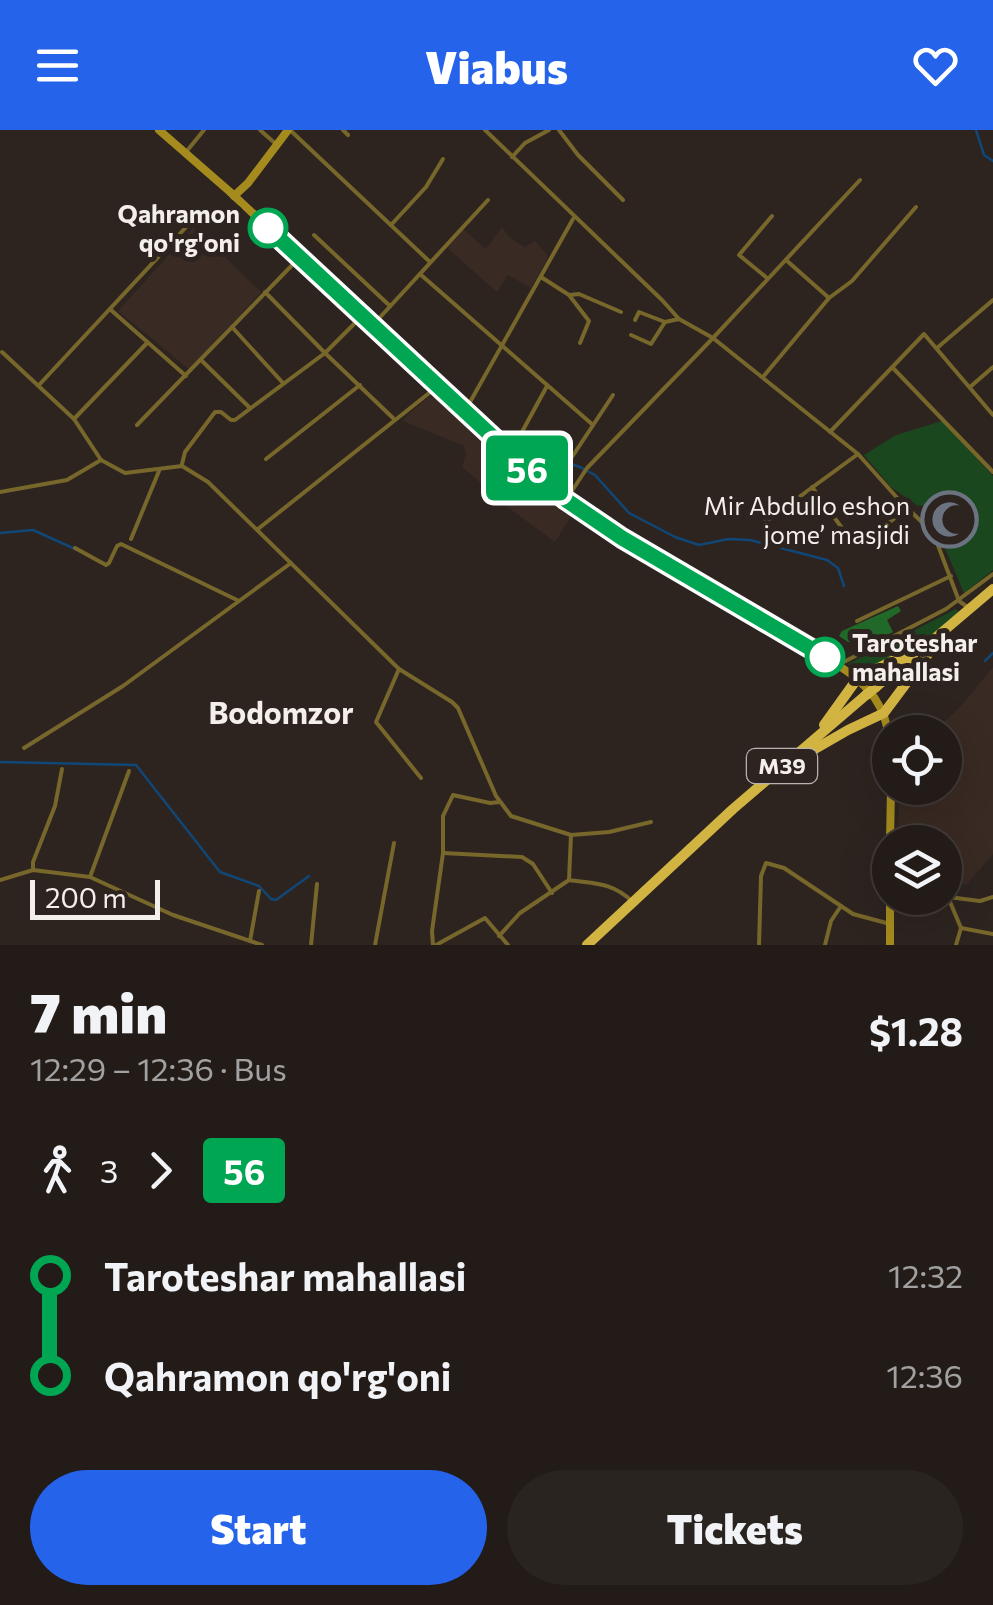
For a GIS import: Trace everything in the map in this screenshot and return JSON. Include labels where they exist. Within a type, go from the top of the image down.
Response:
[{"type":"highway","name":"M39","points":[[933,644],[993,589]]},
{"type":"highway","name":"M39","points":[[587,945],[806,750],[993,597]]},
{"type":"highway","points":[[806,750],[857,679],[933,644]]},
{"type":"highway","points":[[887,715],[933,644]]},
{"type":"highway","points":[[806,750],[872,721]]},
{"type":"highway","name":"M39","points":[[597,945],[806,750]]},
{"type":"main road","points":[[159,130],[566,500],[622,538],[838,665],[857,679],[887,715]]},
{"type":"main road","points":[[234,196],[290,130]]},
{"type":"main road","points":[[234,196],[277,144]]},
{"type":"main road","points":[[248,183],[248,208]]},
{"type":"main road","points":[[890,915],[890,945]]},
{"type":"street","points":[[186,152],[204,130]]},
{"type":"street","points":[[260,130],[277,144]]},
{"type":"street","points":[[290,130],[430,262]]},
{"type":"street","points":[[343,130],[348,135]]},
{"type":"street","points":[[486,130],[679,319],[713,338],[858,454],[936,540],[959,601],[970,609]]},
{"type":"street","points":[[512,156],[525,143],[549,130]]},
{"type":"street","points":[[559,130],[623,200]]},
{"type":"street","points":[[391,226],[426,187],[442,159]]},
{"type":"street","points":[[566,500],[588,468],[860,180]]},
{"type":"street","points":[[372,326],[488,200]]},
{"type":"street","points":[[763,377],[916,206]]},
{"type":"street","points":[[767,278],[740,255],[772,216]]},
{"type":"street","points":[[465,411],[574,217]]},
{"type":"street","points":[[39,385],[188,224]]},
{"type":"street","points":[[314,235],[390,306]]},
{"type":"street","points":[[137,425],[299,258]]},
{"type":"street","points":[[786,260],[830,298]]},
{"type":"street","points":[[420,274],[592,426]]},
{"type":"street","points":[[540,276],[569,295],[589,320],[580,342]]},
{"type":"street","points":[[265,292],[324,354],[395,419]]},
{"type":"street","points":[[569,295],[580,294],[621,312]]},
{"type":"street","points":[[937,348],[993,300]]},
{"type":"street","points":[[110,309],[186,376]]},
{"type":"street","points":[[635,320],[639,312],[665,322],[679,319]]},
{"type":"street","points":[[182,466],[186,452],[215,412],[233,420],[324,354],[362,316]]},
{"type":"street","points":[[631,335],[651,344],[665,322]]},
{"type":"street","points":[[232,327],[283,383]]},
{"type":"street","points":[[830,432],[922,335],[993,414]]},
{"type":"street","points":[[74,419],[147,343]]},
{"type":"street","points":[[2,352],[74,419],[101,460],[125,473],[182,466],[208,482],[399,669],[458,708],[500,802],[512,816],[571,836],[651,822]]},
{"type":"street","points":[[201,360],[250,408]]},
{"type":"street","points":[[970,386],[993,367]]},
{"type":"street","points":[[893,368],[993,472]]},
{"type":"street","points":[[266,458],[360,385]]},
{"type":"street","points":[[257,530],[438,386]]},
{"type":"street","points":[[510,453],[547,386]]},
{"type":"street","points":[[572,457],[614,394]]},
{"type":"street","points":[[765,522],[858,454]]},
{"type":"street","points":[[0,492],[67,480],[101,460]]},
{"type":"street","points":[[131,539],[160,471]]},
{"type":"street","points":[[812,487],[842,528]]},
{"type":"street","points":[[869,538],[908,508]]},
{"type":"street","points":[[76,548],[107,565],[121,544],[238,600]]},
{"type":"street","points":[[24,748],[123,686],[291,563]]},
{"type":"street","points":[[838,665],[959,601],[993,574]]},
{"type":"street","points":[[857,621],[951,576]]},
{"type":"street","points":[[399,669],[376,722],[421,778]]},
{"type":"street","points":[[33,870],[55,806],[62,770]]},
{"type":"street","points":[[90,877],[129,771]]},
{"type":"street","points":[[500,802],[452,796],[444,816],[432,931],[435,945],[485,918],[508,945]]},
{"type":"street","points":[[569,880],[571,836]]},
{"type":"street","points":[[375,945],[394,843]]},
{"type":"street","points":[[442,853],[522,857],[534,864],[552,893]]},
{"type":"street","points":[[759,945],[761,876],[766,863],[784,868],[853,914],[890,924]]},
{"type":"street","points":[[0,880],[33,870],[90,877],[173,915],[262,945]]},
{"type":"street","points":[[500,936],[520,912],[569,880],[610,885],[633,902]]},
{"type":"street","points":[[311,945],[317,884]]},
{"type":"street","points":[[250,941],[258,891]]},
{"type":"street","points":[[962,899],[980,901],[993,897]]},
{"type":"street","points":[[826,945],[832,921],[841,906]]},
{"type":"street","points":[[956,915],[961,928],[956,945]]},
{"type":"street","points":[[961,928],[993,934]]},
{"type":"shaded area","points":[[194,227],[261,292],[190,370],[118,311]]},
{"type":"shaded area","points":[[502,227],[510,238],[525,247],[535,241],[547,255],[531,288],[508,275],[497,292],[447,248],[463,229],[486,249]]},
{"type":"shaded area","points":[[437,395],[574,512],[555,542],[498,500],[462,467],[464,446],[403,421],[429,397]]},
{"type":"shaded area","points":[[993,667],[993,854],[966,885],[962,883],[962,825],[898,825],[899,805],[962,805],[962,715],[952,715]]},
{"type":"green space","points":[[942,421],[993,476],[993,570],[964,593],[934,514],[891,487],[864,455],[896,435]]},
{"type":"green space","points":[[898,606],[901,611],[887,620],[893,632],[860,647],[857,642],[839,636],[842,631]]},
{"type":"green space","points":[[956,609],[959,612],[921,644],[863,673],[848,664]]},
{"type":"waterway","points":[[976,130],[984,155],[993,161]]},
{"type":"waterway","points":[[523,443],[595,475],[629,513],[675,537],[699,545],[728,539],[750,540],[827,560],[838,568],[844,586]]},
{"type":"waterway","points":[[0,533],[33,530],[75,549]]},
{"type":"waterway","points":[[985,661],[993,653]]},
{"type":"waterway","points":[[0,762],[136,765],[220,872],[259,886],[276,900],[309,876]]},
{"type":"bus line","name":"56","points":[[268,228],[510,453],[566,500],[622,538],[825,657]]},
{"type":"place","name":"Qahramon qo'rg'oni","points":[[268,228]]},
{"type":"place","name":"Mir Abdullo eshon jome’ masjidi","points":[[949,520]]},
{"type":"place","name":"Taroteshar mahallasi","points":[[825,657]]},
{"type":"district","name":"Bodomzor","points":[[281,714]]}]
